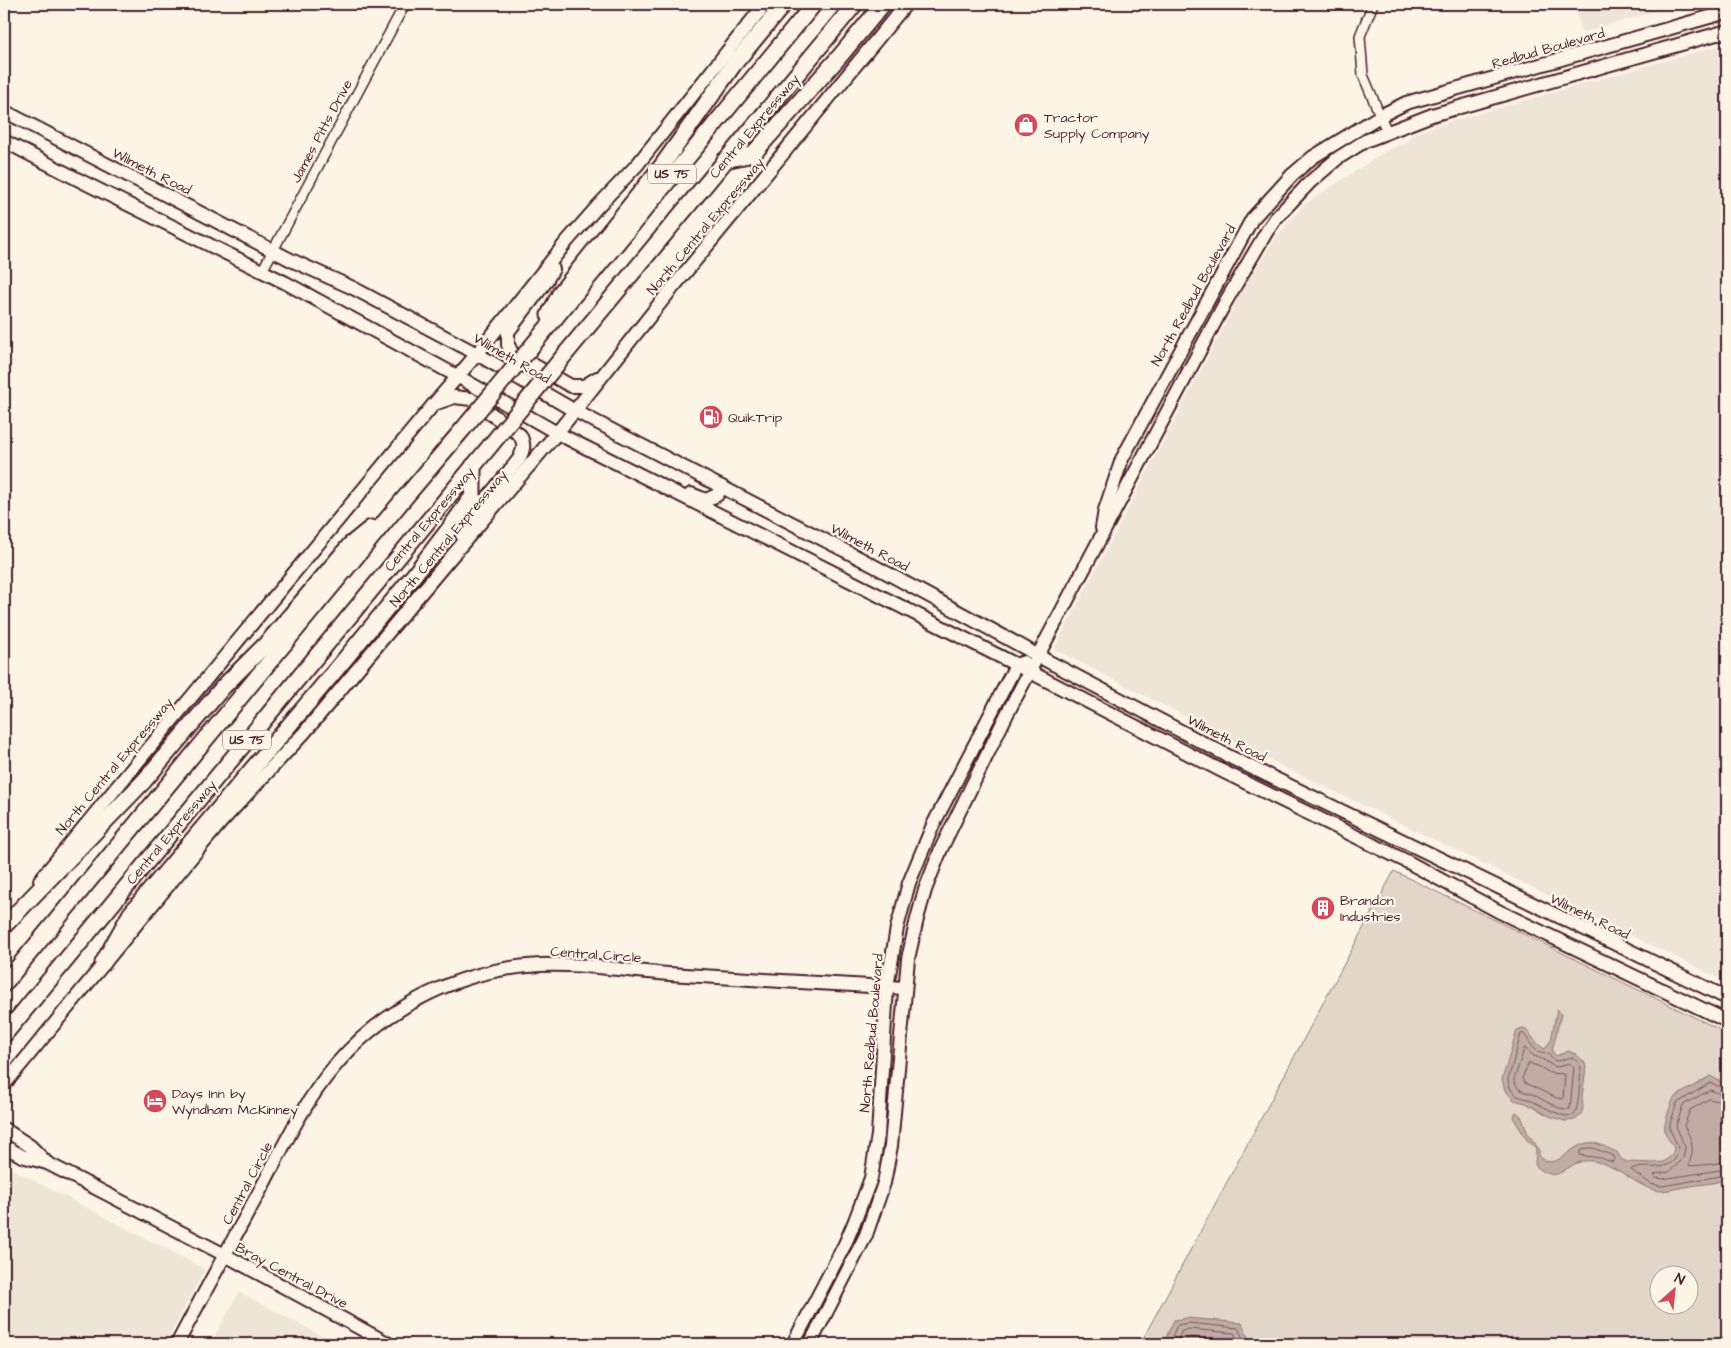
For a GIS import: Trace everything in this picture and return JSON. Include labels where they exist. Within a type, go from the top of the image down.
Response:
[{"type":"highway","points":[[532,346],[561,292],[661,167],[734,64],[784,4]]},
{"type":"highway","name":"US 75","points":[[4,984],[814,4]]},
{"type":"highway","name":"Central Expressway","points":[[4,1035],[855,4]]},
{"type":"highway","points":[[725,160],[753,154],[884,4]]},
{"type":"highway","points":[[104,963],[132,913],[340,665],[449,529],[473,496],[473,466]]},
{"type":"highway","points":[[4,925],[144,781],[223,687],[268,642],[350,545],[402,501]]},
{"type":"main road","name":"North Central Expressway","points":[[4,925],[432,404],[477,354],[568,240],[638,165],[765,4]]},
{"type":"main road","name":"North Central Expressway","points":[[4,1085],[222,821],[304,733],[557,433],[602,374],[906,4]]},
{"type":"main road","name":"Redbud Boulevard","points":[[1380,116],[1398,106],[1420,98],[1489,81],[1727,12]]},
{"type":"main road","points":[[1387,132],[1432,114],[1727,31]]},
{"type":"main road","name":"Wilmeth Road","points":[[4,111],[273,250],[348,286],[477,354],[575,411],[863,560],[1038,656],[1232,758],[1727,998]]},
{"type":"main road","name":"North Redbud Boulevard","points":[[1101,538],[1105,510],[1122,459],[1252,219],[1292,175],[1313,157],[1380,116]]},
{"type":"main road","name":"North Redbud Boulevard","points":[[810,1344],[866,1235],[881,1193],[891,1146],[908,959],[917,919],[934,864],[1006,714],[1226,301],[1267,231],[1303,188],[1328,166],[1365,141],[1387,132]]},
{"type":"main road","points":[[4,141],[82,182],[262,271],[457,376],[557,433],[1030,671],[1224,772],[1373,845],[1498,911],[1727,1021]]},
{"type":"main road","points":[[568,240],[545,283],[508,332],[508,345],[512,353],[571,386],[584,386],[602,374]]},
{"type":"main road","points":[[432,404],[454,397],[471,399],[520,435],[524,443],[524,450],[519,459],[478,509],[446,563]]},
{"type":"main road","points":[[613,460],[642,469],[695,497],[706,500],[717,495],[722,487]]},
{"type":"main road","points":[[851,581],[863,560]]},
{"type":"main road","points":[[1016,665],[1038,656]]},
{"type":"main road","name":"North Redbud Boulevard","points":[[793,1344],[845,1244],[867,1188],[874,1164],[878,1136],[888,987],[897,928],[905,896],[925,842],[1016,665]]},
{"type":"main road","points":[[1373,845],[1380,830]]},
{"type":"main road","name":"Central Circle","points":[[177,1344],[308,1103],[332,1069],[349,1050],[378,1024],[431,992],[488,972],[549,965],[905,988]]},
{"type":"main road","name":"Bray Central Drive","points":[[4,1128],[30,1146],[47,1163]]},
{"type":"main road","name":"Bray Central Drive","points":[[4,1146],[22,1156],[47,1163],[389,1344]]},
{"type":"main road","points":[[867,1188],[881,1193]]},
{"type":"street","name":"James Pitts Drive","points":[[262,271],[405,4]]},
{"type":"street","points":[[1373,4],[1360,36],[1363,75],[1387,132]]},
{"type":"shaded area","points":[[1575,4],[1681,4],[1581,33]]},
{"type":"shaded area","points":[[1727,43],[1727,982],[1282,766],[1054,649],[1230,315],[1239,294],[1279,233],[1305,204],[1383,153],[1407,141],[1411,135],[1441,124]]},
{"type":"shaded area","points":[[1394,871],[1727,1033],[1727,1344],[1140,1344]]},
{"type":"shaded area","points":[[4,1165],[205,1269],[165,1344],[21,1344],[4,1335]]},
{"type":"shaded area","points":[[239,1292],[337,1344],[210,1344]]},
{"type":"water","points":[[1557,1009],[1561,1014],[1552,1051],[1556,1056],[1568,1051],[1576,1054],[1586,1067],[1582,1097],[1583,1109],[1580,1116],[1575,1120],[1565,1121],[1549,1116],[1526,1103],[1514,1100],[1505,1090],[1502,1080],[1517,1030],[1523,1028],[1545,1049],[1551,1040]]},
{"type":"water","points":[[1710,1076],[1727,1085],[1727,1179],[1717,1182],[1663,1191],[1655,1190],[1608,1166],[1593,1161],[1576,1163],[1558,1174],[1544,1172],[1535,1165],[1535,1147],[1527,1140],[1513,1117],[1516,1112],[1521,1116],[1528,1134],[1539,1149],[1539,1156],[1551,1162],[1580,1145],[1591,1143],[1599,1144],[1617,1152],[1621,1159],[1627,1162],[1664,1162],[1672,1155],[1674,1149],[1665,1131],[1665,1124],[1673,1100]]},
{"type":"water","points":[[1187,1318],[1242,1323],[1251,1344],[1163,1344],[1174,1320]]},
{"type":"place","name":"Tractor Supply Company","points":[[1026,125]]},
{"type":"place","name":"QuikTrip","points":[[711,417]]},
{"type":"place","name":"Brandon Industries","points":[[1323,908]]},
{"type":"place","name":"Days Inn by Wyndham McKinney","points":[[155,1101]]}]
